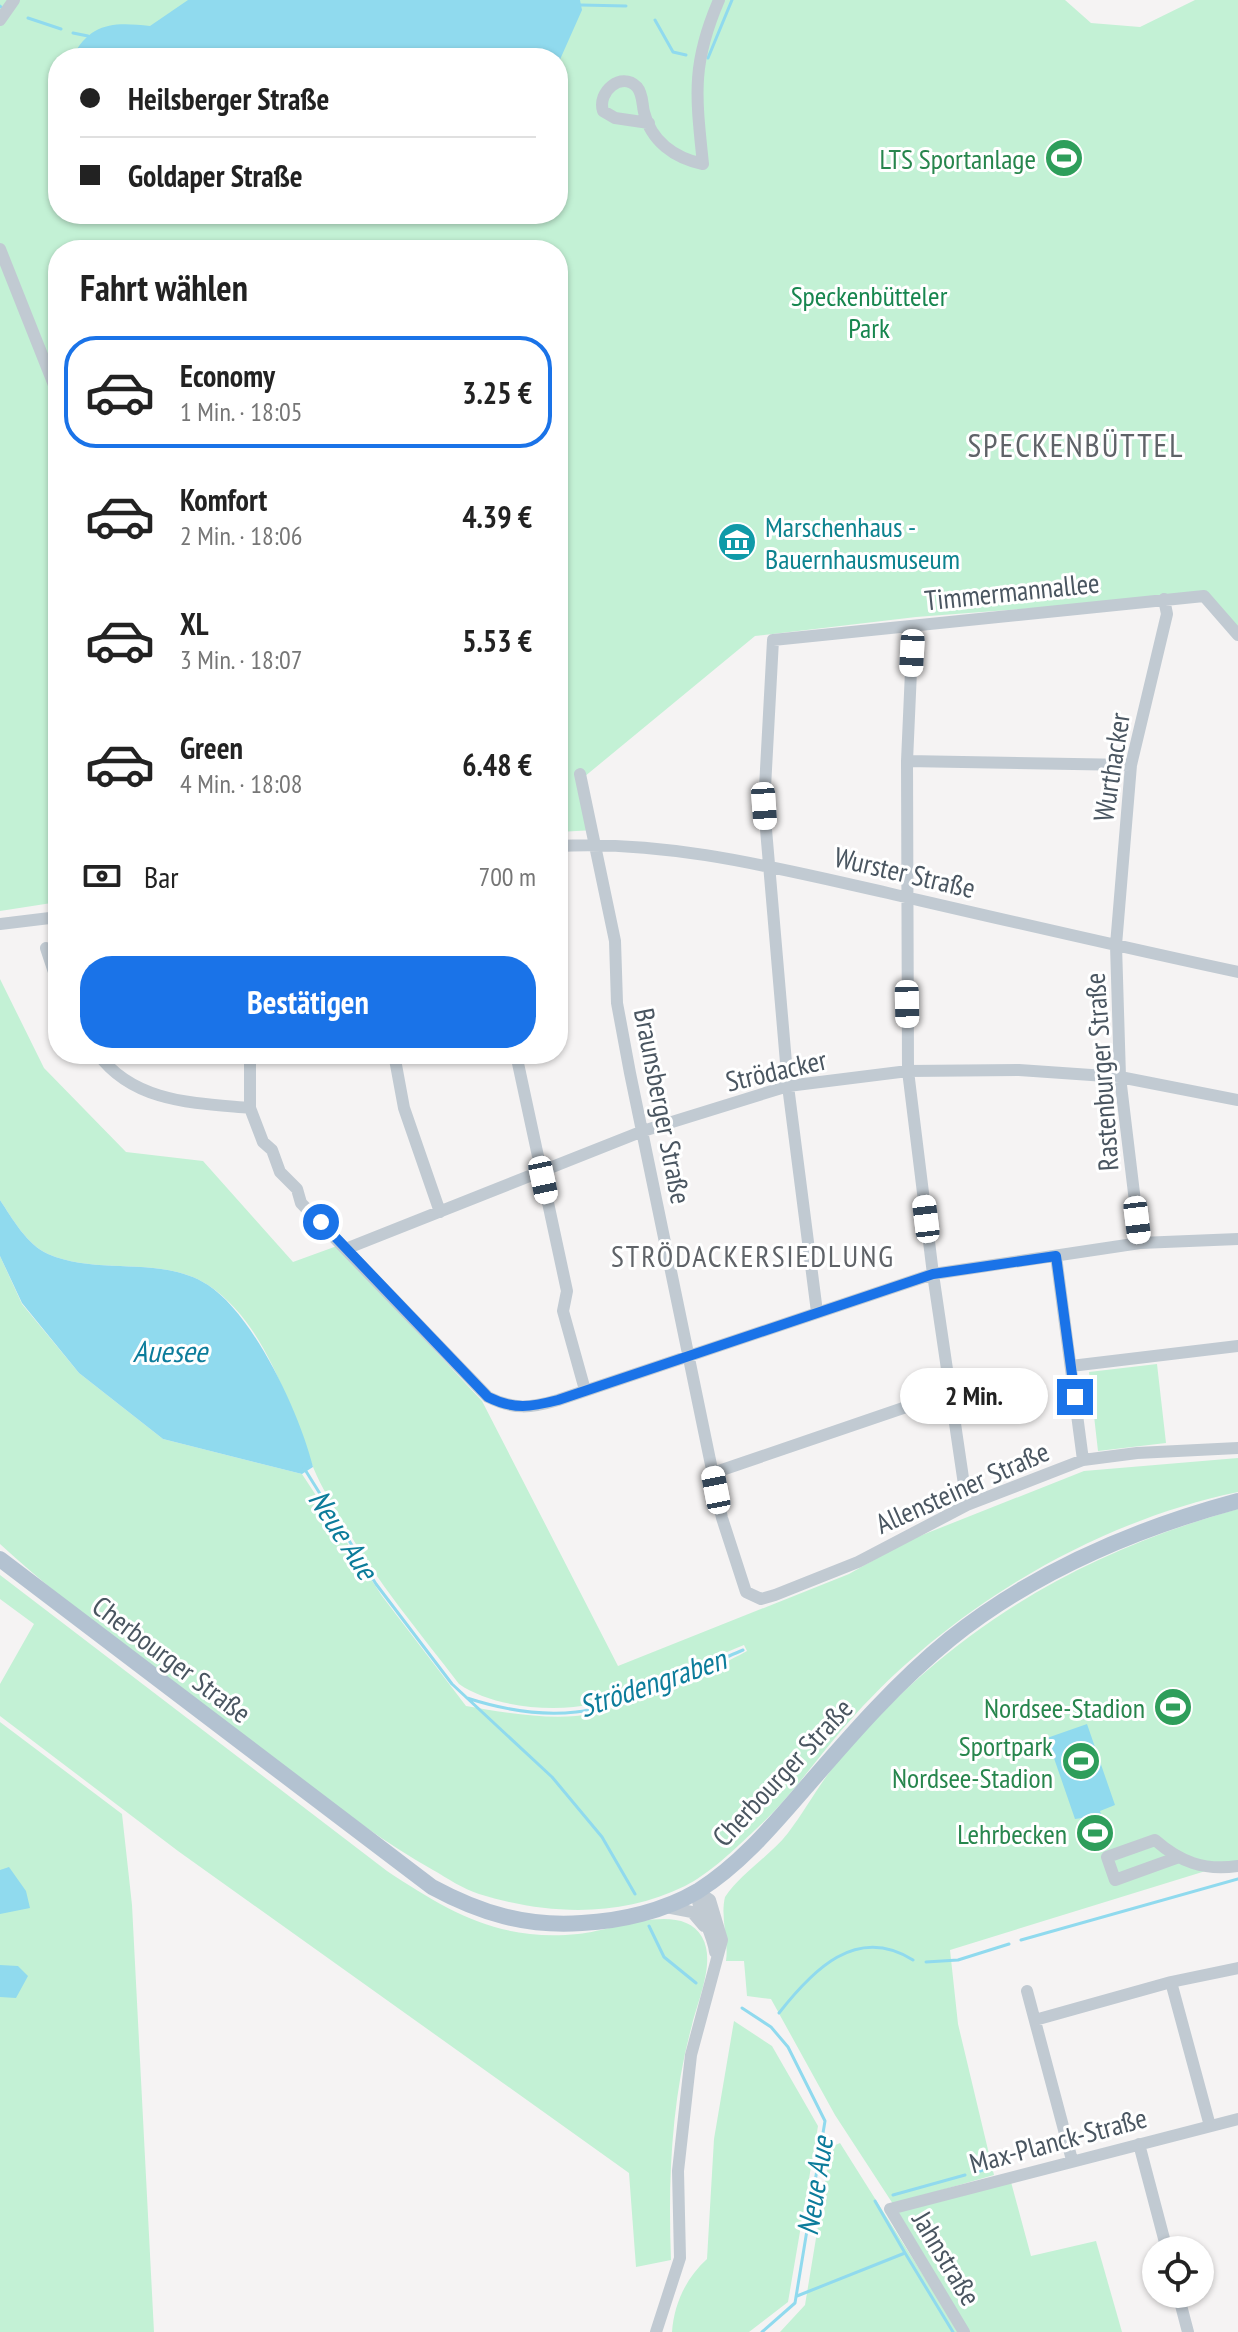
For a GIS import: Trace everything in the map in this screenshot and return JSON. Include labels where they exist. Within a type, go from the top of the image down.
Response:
[{"type":"main road","name":"Cherbourger Straße","points":[[0,1559],[412,1873],[451,1897],[505,1918],[549,1924],[609,1921],[659,1908],[697,1891],[730,1867],[774,1825],[893,1692],[985,1613],[1090,1553],[1144,1530],[1238,1501]]},
{"type":"street","points":[[0,20],[14,0]]},
{"type":"street","points":[[649,123],[667,150],[703,164],[695,84],[703,42],[719,0]]},
{"type":"street","points":[[0,249],[48,370]]},
{"type":"street","name":"Timmermannallee","points":[[768,866],[764,806],[773,640],[1204,596],[1238,635]]},
{"type":"street","name":"Wurthacker","points":[[1116,945],[1131,765],[1167,614],[1164,599]]},
{"type":"street","points":[[913,626],[907,761],[908,1071],[933,1274],[967,1505]]},
{"type":"street","points":[[907,761],[1131,765]]},
{"type":"street","points":[[580,774],[594,845]]},
{"type":"street","name":"Braunsberger Straße","points":[[594,845],[615,941],[617,1003],[713,1473],[733,1561],[746,1592],[761,1599]]},
{"type":"street","name":"Wurster Straße","points":[[568,846],[688,852],[768,866],[1238,972]]},
{"type":"street","points":[[768,866],[788,1086],[817,1312]]},
{"type":"street","points":[[0,924],[48,918]]},
{"type":"street","name":"Rastenburger Straße","points":[[1116,945],[1120,1077],[1140,1243]]},
{"type":"street","points":[[46,948],[48,954]]},
{"type":"street","points":[[108,1064],[122,1078],[158,1096],[250,1108]]},
{"type":"street","points":[[250,1064],[250,1108],[263,1142],[272,1150],[280,1172],[297,1189],[301,1203],[348,1248],[488,1397],[506,1406],[527,1409],[933,1274],[1140,1243],[1238,1239]]},
{"type":"street","points":[[396,1064],[404,1108],[440,1212]]},
{"type":"street","points":[[518,1064],[567,1291],[563,1311],[585,1390]]},
{"type":"street","name":"Strödacker","points":[[348,1248],[643,1131],[788,1086],[908,1071],[1019,1070],[1120,1077],[1238,1100]]},
{"type":"street","points":[[1056,1256],[1083,1460]]},
{"type":"street","points":[[1071,1366],[1238,1346]]},
{"type":"street","points":[[713,1473],[950,1392]]},
{"type":"street","name":"Allensteiner Straße","points":[[761,1599],[858,1562],[967,1505],[1083,1460],[1137,1453],[1238,1448]]},
{"type":"street","points":[[1176,1858],[1115,1880],[1107,1857],[1155,1840],[1176,1858],[1215,1868],[1238,1866]]},
{"type":"street","points":[[718,1924],[716,1887],[730,1867]]},
{"type":"street","points":[[656,2332],[680,2258],[678,2171],[685,2091],[722,1940],[710,1900],[697,1891]]},
{"type":"street","points":[[697,1891],[697,1902],[714,1941],[714,1971]]},
{"type":"street","points":[[659,1908],[677,1907],[692,1912],[714,1941]]},
{"type":"street","points":[[1035,2020],[1171,1982],[1238,1968]]},
{"type":"street","points":[[1171,1982],[1210,2126]]},
{"type":"street","points":[[1027,1991],[1072,2160]]},
{"type":"street","name":"Max-Planck-Straße","points":[[890,2209],[1238,2119]]},
{"type":"street","points":[[1139,2144],[1163,2236]]},
{"type":"street","name":"Jahnstraße","points":[[890,2209],[964,2332]]},
{"type":"street","points":[[1182,2308],[1188,2332]]},
{"type":"green space","name":"Speckenbütteler Park","points":[[0,0],[1065,0],[1091,23],[1140,27],[1195,0],[1238,0],[1238,633],[1205,595],[916,617],[755,636],[584,777],[595,830],[568,831],[568,240],[48,240],[48,904],[0,911]]},
{"type":"green space","points":[[0,979],[44,1068],[126,1152],[203,1161],[293,1262],[337,1246],[482,1401],[618,1666],[849,1574],[907,1541],[1084,1471],[1238,1458],[1238,1492],[1131,1524],[1029,1574],[981,1605],[935,1639],[893,1676],[854,1716],[768,1817],[722,1861],[685,1886],[635,1904],[583,1910],[531,1906],[473,1892],[409,1856],[339,1808],[91,1620],[0,1544],[0,1256],[22,1304],[79,1373],[163,1439],[302,1474],[382,1596],[466,1706],[549,1717],[594,1713],[663,1690],[710,1669],[747,1651],[744,1645],[631,1693],[576,1707],[541,1708],[505,1703],[459,1684],[357,1547],[316,1474],[273,1367],[246,1321],[228,1301],[208,1285],[171,1271],[88,1264],[48,1254],[27,1238],[0,1200]]},
{"type":"green space","points":[[1157,1364],[1166,1443],[1098,1451],[1089,1372]]},
{"type":"green space","points":[[1238,1509],[1238,1861],[950,1950],[958,2024],[994,2175],[893,2204],[835,2115],[771,1999],[747,1996],[744,1961],[726,1961],[725,1897],[788,1833],[833,1768],[882,1713],[971,1635],[1070,1574],[1179,1527]]},
{"type":"green space","points":[[0,1575],[387,1871],[454,1911],[500,1928],[550,1935],[593,1932],[645,1920],[679,1920],[692,1926],[706,1947],[707,1969],[685,2054],[675,2112],[670,2201],[671,2260],[636,2267],[629,2173],[178,1851],[0,1716],[0,1684],[34,1624],[0,1599]]},
{"type":"green space","points":[[0,1722],[122,1814],[132,1905],[154,2332],[0,2332]]},
{"type":"green space","points":[[734,2021],[772,2046],[818,2126],[788,2302],[749,2332],[672,2332],[682,2292],[707,2259],[714,2139]]},
{"type":"green space","points":[[840,2143],[959,2332],[780,2332],[805,2305],[831,2147]]},
{"type":"green space","points":[[1011,2182],[1031,2256],[1096,2241],[1122,2332],[969,2332],[896,2212]]},
{"type":"water","points":[[188,0],[580,0],[582,10],[565,48],[78,48],[87,37],[104,27],[125,24],[150,26]]},
{"type":"water","name":"Auesee","points":[[0,1200],[27,1238],[48,1254],[88,1264],[171,1271],[208,1285],[225,1299],[273,1367],[298,1420],[313,1467],[302,1474],[163,1439],[79,1373],[22,1303],[0,1256]]},
{"type":"water","points":[[1087,1724],[1115,1805],[1100,1811],[1110,1841],[1087,1849],[1079,1825],[1084,1823],[1082,1818],[1075,1819],[1047,1738]]},
{"type":"water","points":[[9,1867],[26,1891],[30,1908],[0,1914],[0,1870]]},
{"type":"water","points":[[0,1965],[18,1966],[28,1976],[16,1998],[0,1997]]},
{"type":"waterway","points":[[708,58],[732,0]]},
{"type":"waterway","points":[[581,5],[626,6]]},
{"type":"waterway","points":[[28,18],[61,29]]},
{"type":"waterway","points":[[655,20],[673,52],[686,55]]},
{"type":"waterway","points":[[73,33],[88,36]]},
{"type":"waterway","name":"Neue Aue","points":[[304,1468],[376,1584],[452,1684],[552,1777],[602,1837],[635,1894]]},
{"type":"waterway","name":"Strödengraben","points":[[467,1698],[521,1711],[549,1713],[594,1709],[637,1695],[743,1650]]},
{"type":"waterway","points":[[1021,1940],[1238,1879]]},
{"type":"waterway","name":"Neue Aue","points":[[649,1926],[664,1957],[696,1983]]},
{"type":"waterway","points":[[926,1962],[958,1960],[1009,1944]]},
{"type":"waterway","points":[[779,2013],[821,1968],[854,1950],[873,1947],[892,1950],[913,1960]]},
{"type":"waterway","name":"Neue Aue","points":[[742,2008],[771,2027],[788,2047],[825,2121],[795,2303],[762,2332]]},
{"type":"waterway","points":[[974,2173],[989,2168]]},
{"type":"waterway","points":[[893,2195],[965,2175]]},
{"type":"waterway","points":[[797,2296],[905,2253],[875,2201]]},
{"type":"waterway","points":[[905,2253],[953,2332]]},
{"type":"place","name":"LTS Sportanlage","points":[[1064,158]]},
{"type":"place","name":"Marschenhaus - Bauernhausmuseum","points":[[737,542]]},
{"type":"place","name":"Nordsee-Stadion","points":[[1173,1707]]},
{"type":"place","name":"Sportpark Nordsee-Stadion","points":[[1081,1761]]},
{"type":"place","name":"Lehrbecken","points":[[1095,1833]]},
{"type":"district","name":"SPECKENBÜTTEL","points":[[1076,445]]},
{"type":"district","name":"STRÖDACKERSIEDLUNG","points":[[753,1255]]},
{"type":"route","points":[[321,1222],[488,1397],[506,1406],[527,1409],[558,1400],[933,1274],[1056,1256],[1075,1397]]}]
